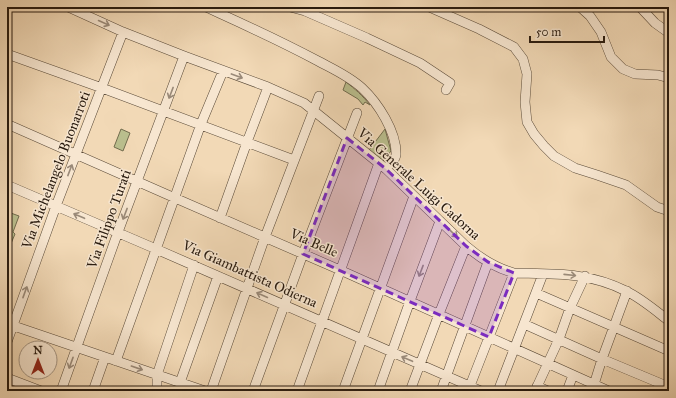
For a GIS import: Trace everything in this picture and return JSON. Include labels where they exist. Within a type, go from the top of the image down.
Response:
[{"type":"street","points":[[7,11],[9,7]]},
{"type":"street","name":"Via Generale Luigi Cadorna","points":[[68,7],[123,32],[268,87],[304,103],[386,169],[466,246],[488,262],[508,272],[514,273],[585,276],[603,281],[626,291],[669,321]]},
{"type":"street","points":[[206,7],[220,11],[291,46],[346,75],[362,88],[379,109],[388,123],[392,133],[396,155],[386,169]]},
{"type":"street","points":[[290,7],[305,11],[420,63],[450,83],[446,90]]},
{"type":"street","points":[[429,7],[479,28],[514,46],[523,59],[527,74],[525,102],[527,122],[534,134],[554,156],[575,168],[597,174],[626,185],[657,207],[669,211]]},
{"type":"street","points":[[580,7],[590,16],[601,32],[611,57],[623,69],[635,74],[658,75],[669,78]]},
{"type":"street","points":[[640,7],[654,23],[669,33]]},
{"type":"street","name":"Via Michelangelo Buonarroti","points":[[7,342],[10,325],[123,32]]},
{"type":"street","points":[[7,54],[201,124],[294,160]]},
{"type":"street","name":"Via Filippo Turati","points":[[61,391],[118,232],[184,56]]},
{"type":"street","points":[[116,361],[201,124],[223,71]]},
{"type":"street","points":[[220,218],[268,87]]},
{"type":"street","points":[[211,391],[265,237],[319,96]]},
{"type":"street","points":[[254,391],[284,305],[357,113]]},
{"type":"street","name":"Via Belle","points":[[7,124],[439,314],[573,375],[593,388],[609,391]]},
{"type":"street","points":[[297,391],[379,163]]},
{"type":"street","name":"Via Giambattista Odierna","points":[[7,185],[156,248],[447,376],[469,388],[481,391]]},
{"type":"street","points":[[343,391],[414,196]]},
{"type":"street","points":[[378,391],[440,221]]},
{"type":"street","points":[[410,391],[466,246]]},
{"type":"street","points":[[441,391],[488,262]]},
{"type":"street","points":[[155,391],[157,386],[157,375],[194,265]]},
{"type":"street","points":[[469,388],[514,273]]},
{"type":"street","points":[[498,391],[543,274]]},
{"type":"street","points":[[178,387],[218,276]]},
{"type":"street","points":[[548,391],[536,389],[585,276]]},
{"type":"street","points":[[593,388],[626,291]]},
{"type":"street","points":[[536,293],[669,351]]},
{"type":"street","points":[[524,324],[669,387]]},
{"type":"street","points":[[10,325],[157,375],[178,387],[205,391]]},
{"type":"street","points":[[93,391],[105,357]]},
{"type":"street","points":[[567,391],[573,375]]},
{"type":"street","points":[[7,378],[41,391]]},
{"type":"highlighted area","points":[[347,138],[386,169],[466,246],[488,262],[514,273],[489,337],[303,254]]},
{"type":"green space","points":[[346,82],[370,105],[365,102],[363,105],[358,99],[343,90]]},
{"type":"green space","points":[[121,129],[130,133],[123,151],[114,147]]},
{"type":"green space","points":[[385,129],[391,151],[383,161],[369,150]]},
{"type":"green space","points":[[8,212],[19,216],[13,232],[15,234],[7,253],[7,214]]}]
